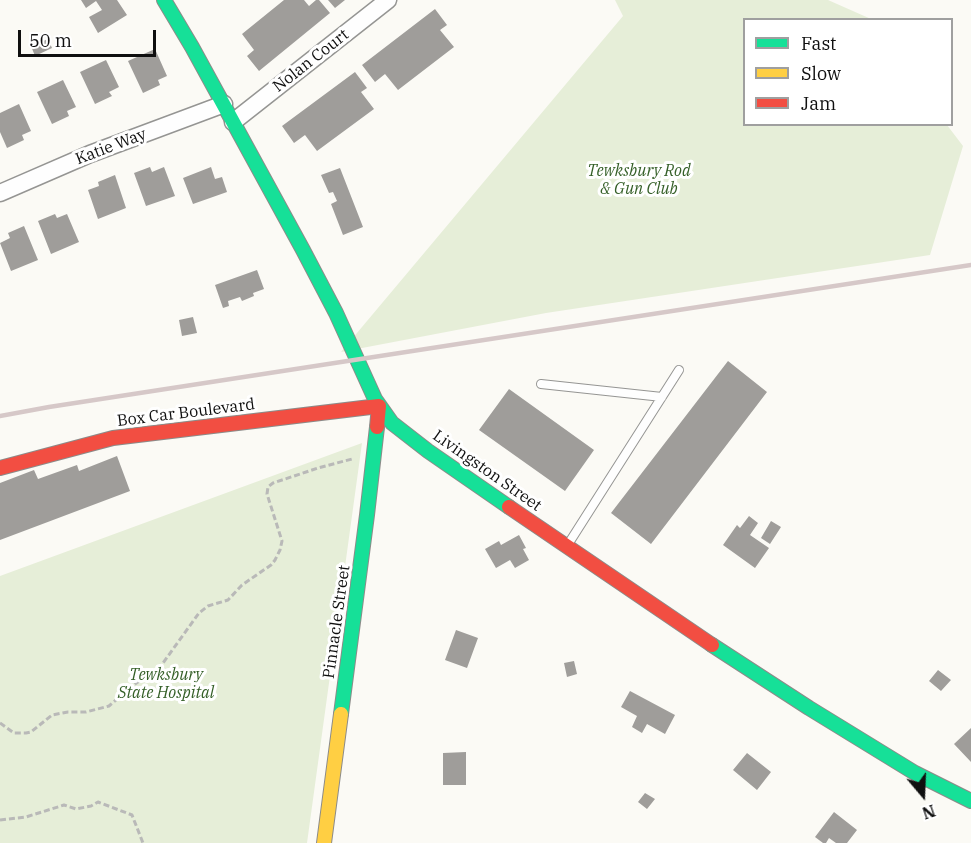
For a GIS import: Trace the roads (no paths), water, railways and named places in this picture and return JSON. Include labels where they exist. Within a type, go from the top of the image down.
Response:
[{"type":"street","name":"Livingston Street","points":[[164,0],[303,250],[336,313],[379,406],[392,423],[412,440],[694,634],[915,773],[971,801]]},
{"type":"street","name":"Nolan Court","points":[[233,122],[388,0]]},
{"type":"street","name":"Katie Way","points":[[0,193],[90,154],[224,105]]},
{"type":"street","name":"Pinnacle Street","points":[[324,843],[379,406]]},
{"type":"street","name":"Box Car Boulevard","points":[[0,468],[113,438],[379,406]]},
{"type":"lane","points":[[566,546],[679,370]]},
{"type":"lane","points":[[541,384],[662,397]]},
{"type":"railway","points":[[0,416],[971,265]]},
{"type":"park label","name":"Tewksbury Rod & Gun Club","points":[[639,180]]},
{"type":"park label","name":"Tewksbury State Hospital","points":[[166,684]]}]
